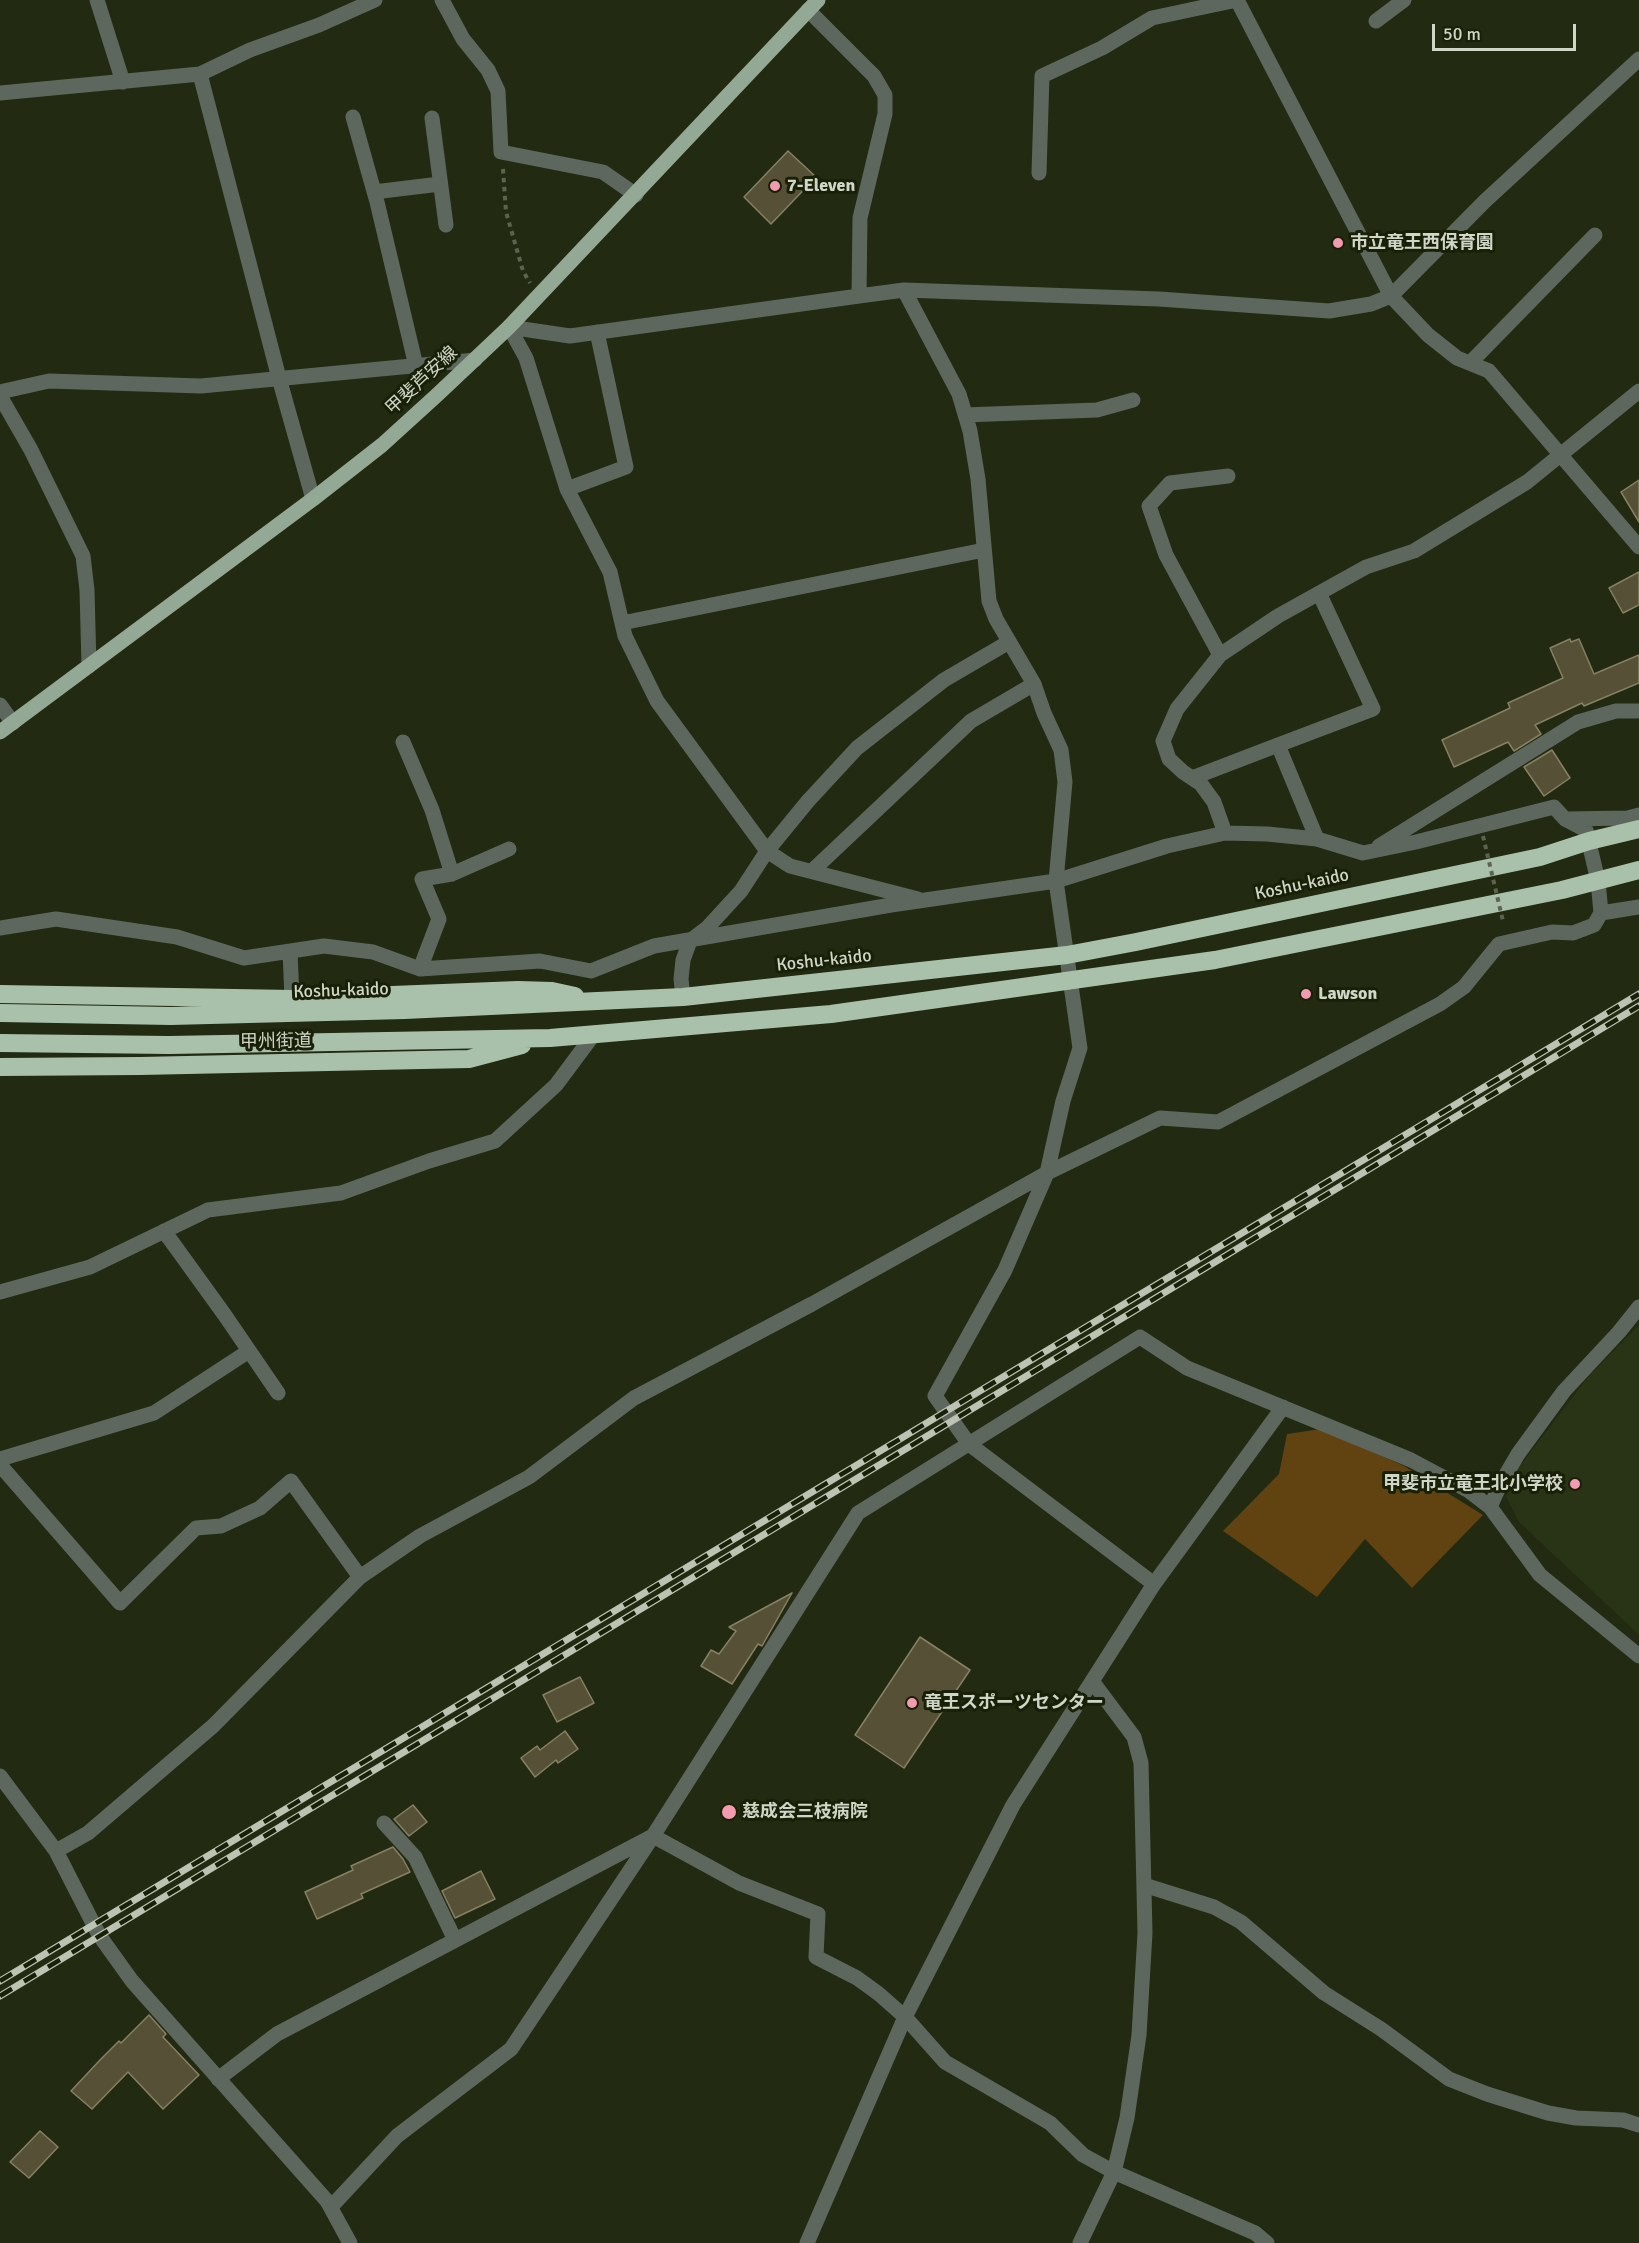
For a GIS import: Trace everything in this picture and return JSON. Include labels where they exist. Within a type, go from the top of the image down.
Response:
[{"type":"highway","name":"Koshu-kaido","points":[[0,1013],[171,1016],[607,1002],[683,997],[1067,955],[1540,857],[1639,829]]},
{"type":"highway","points":[[0,1043],[170,1045],[550,1038],[831,1014],[1215,960],[1562,890],[1639,870]]},
{"type":"highway","points":[[0,994],[292,999],[518,990],[552,991],[607,1002]]},
{"type":"highway","name":"甲州街道","points":[[0,1067],[469,1059],[550,1038]]},
{"type":"main road","name":"甲斐芦安線","points":[[0,732],[382,445],[509,327],[636,195],[814,3]]},
{"type":"street","points":[[97,0],[123,82]]},
{"type":"street","points":[[0,93],[200,74],[250,50],[319,25],[375,0]]},
{"type":"street","points":[[442,0],[463,39],[488,70],[498,91],[501,152],[603,172],[636,195]]},
{"type":"street","points":[[1039,173],[1042,76],[1102,48],[1152,18],[1237,0],[1391,296],[1428,335],[1456,358],[1490,371],[1639,547]]},
{"type":"street","points":[[1376,21],[1404,0]]},
{"type":"street","points":[[814,3],[874,76],[885,95],[885,114],[860,218],[859,296]]},
{"type":"street","points":[[509,327],[570,336],[904,290],[1160,299],[1329,311],[1371,304],[1391,296],[1485,201],[1639,59]]},
{"type":"street","points":[[200,74],[313,499]]},
{"type":"street","points":[[353,117],[374,192],[416,366]]},
{"type":"street","points":[[432,118],[446,225]]},
{"type":"street","points":[[374,192],[440,184]]},
{"type":"street","points":[[1470,363],[1595,235]]},
{"type":"street","points":[[904,290],[959,394],[978,479],[989,601],[996,619],[1034,684],[1061,750],[1065,782],[1056,881],[1080,1048],[1063,1101],[1047,1173],[1005,1270],[936,1396],[969,1444],[1154,1584]]},
{"type":"street","points":[[509,327],[526,358],[567,489],[610,572],[624,636],[657,701],[767,851],[790,866],[925,900]]},
{"type":"street","points":[[567,489],[626,467],[597,332]]},
{"type":"street","points":[[89,666],[87,590],[83,556],[31,450],[0,394],[49,381],[201,386],[475,360]]},
{"type":"street","points":[[1225,833],[1214,802],[1201,784],[1169,759],[1163,741],[1177,709],[1220,655],[1278,616],[1366,567],[1414,550],[1527,482],[1639,391]]},
{"type":"street","points":[[965,416],[1097,410],[1133,400]]},
{"type":"street","points":[[1220,655],[1166,555],[1149,506],[1170,483],[1228,476]]},
{"type":"street","points":[[622,623],[984,550]]},
{"type":"street","points":[[1192,778],[1373,709],[1319,593]]},
{"type":"street","points":[[683,997],[682,969],[690,941],[707,928],[741,891],[767,851],[808,801],[857,748],[944,680],[1009,642]]},
{"type":"street","points":[[812,871],[971,721],[1034,684]]},
{"type":"street","points":[[0,705],[13,723]]},
{"type":"street","points":[[1369,852],[1578,722],[1616,711],[1639,711]]},
{"type":"street","points":[[403,742],[432,810],[452,874]]},
{"type":"street","points":[[1278,745],[1317,838]]},
{"type":"street","points":[[0,928],[56,919],[177,937],[244,958],[324,946],[372,952],[420,969],[540,961],[591,971],[654,946],[925,900],[1056,881],[1167,846],[1225,833],[1317,838],[1363,853],[1554,807],[1565,819],[1586,830],[1598,881],[1601,913],[1594,925],[1574,933],[1552,932],[1499,944],[1464,987],[1440,1004],[1218,1122],[1160,1118],[1047,1173],[813,1304],[634,1398],[529,1477],[420,1536],[360,1577],[213,1725],[88,1833],[56,1851]]},
{"type":"street","points":[[1565,819],[1628,818],[1639,815]]},
{"type":"street","points":[[420,969],[439,919],[423,879],[452,874],[509,849]]},
{"type":"street","points":[[1601,913],[1639,907]]},
{"type":"street","points":[[290,951],[292,999]]},
{"type":"street","points":[[0,1292],[90,1267],[208,1210],[341,1193],[429,1161],[495,1141],[556,1085],[594,1034]]},
{"type":"street","points":[[164,1231],[278,1393]]},
{"type":"street","points":[[1490,1507],[1518,1454],[1564,1390],[1619,1332],[1639,1307]]},
{"type":"street","points":[[331,2207],[397,2136],[511,2049],[653,1836],[858,1513],[1140,1337],[1187,1368],[1411,1460],[1469,1491],[1490,1507],[1540,1575],[1639,1656]]},
{"type":"street","points":[[0,1460],[154,1413],[249,1351]]},
{"type":"street","points":[[807,2243],[905,2017],[1013,1805],[1154,1584],[1283,1407]]},
{"type":"street","points":[[0,1465],[120,1603],[196,1528],[221,1526],[260,1508],[291,1481],[360,1577]]},
{"type":"street","points":[[1080,2243],[1114,2172],[1127,2118],[1139,2035],[1145,1933],[1141,1763],[1134,1737],[1092,1681]]},
{"type":"street","points":[[0,1776],[56,1851],[99,1935],[132,1981],[327,2201],[350,2243]]},
{"type":"street","points":[[384,1823],[415,1857],[455,1940]]},
{"type":"street","points":[[218,2079],[277,2034],[653,1836]]},
{"type":"street","points":[[653,1836],[739,1883],[818,1914],[816,1957],[857,1978],[879,1994],[905,2017],[945,2062],[1050,2123],[1083,2155],[1114,2172],[1255,2233],[1267,2243]]},
{"type":"street","points":[[1144,1885],[1214,1907],[1241,1922],[1324,1993],[1381,2029],[1449,2079],[1486,2094],[1548,2113],[1576,2118],[1623,2120],[1639,2125]]},
{"type":"path","points":[[501,152],[506,212],[524,271],[538,297]]},
{"type":"path","points":[[1483,836],[1503,921]]},
{"type":"shaded area","name":"甲斐市立竜王北小学校","points":[[1639,1325],[1639,1635],[1519,1522],[1506,1497],[1516,1471],[1588,1377]]},
{"type":"shaded area","points":[[1321,1429],[1404,1466],[1483,1515],[1412,1588],[1365,1539],[1317,1597],[1223,1531],[1279,1474],[1287,1434]]},
{"type":"building","points":[[788,151],[816,177],[771,224],[744,197]]},
{"type":"building","points":[[1639,480],[1639,522],[1621,492]]},
{"type":"building","points":[[1639,572],[1639,605],[1623,613],[1609,588]]},
{"type":"building","points":[[1570,639],[1571,642],[1579,639],[1594,674],[1639,655],[1639,683],[1584,706],[1582,703],[1535,725],[1541,734],[1514,751],[1508,742],[1454,767],[1442,740],[1510,708],[1508,703],[1563,678],[1550,648]]},
{"type":"building","points":[[1552,750],[1570,778],[1544,796],[1524,767]]},
{"type":"building","points":[[792,1593],[762,1646],[758,1644],[732,1684],[701,1666],[711,1650],[719,1654],[736,1631],[729,1627]]},
{"type":"building","name":"竜王スポーツセンター","points":[[920,1637],[970,1670],[904,1768],[855,1735]]},
{"type":"building","points":[[580,1677],[594,1703],[557,1722],[543,1695]]},
{"type":"building","points":[[565,1731],[578,1749],[558,1763],[556,1760],[535,1777],[521,1758],[537,1746],[540,1750]]},
{"type":"building","points":[[413,1805],[427,1822],[409,1836],[394,1819]]},
{"type":"building","points":[[393,1847],[410,1872],[361,1894],[363,1898],[317,1919],[305,1892],[353,1870],[351,1866]]},
{"type":"building","points":[[481,1871],[495,1899],[455,1918],[442,1891]]},
{"type":"building","points":[[149,2015],[166,2034],[163,2037],[199,2075],[163,2109],[128,2072],[92,2109],[71,2091],[119,2041],[121,2043]]},
{"type":"building","points":[[40,2131],[58,2147],[29,2178],[10,2162]]},
{"type":"railway","points":[[0,1981],[1639,994]]},
{"type":"railway","points":[[0,1996],[1639,1006]]},
{"type":"place","name":"7-Eleven","points":[[775,186]]},
{"type":"place","name":"市立竜王西保育園","points":[[1338,243]]},
{"type":"place","name":"Lawson","points":[[1306,994]]},
{"type":"place","name":"甲斐市立竜王北小学校","points":[[1575,1484]]},
{"type":"place","name":"竜王スポーツセンター","points":[[912,1703]]},
{"type":"place","name":"慈成会三枝病院","points":[[729,1812]]}]
